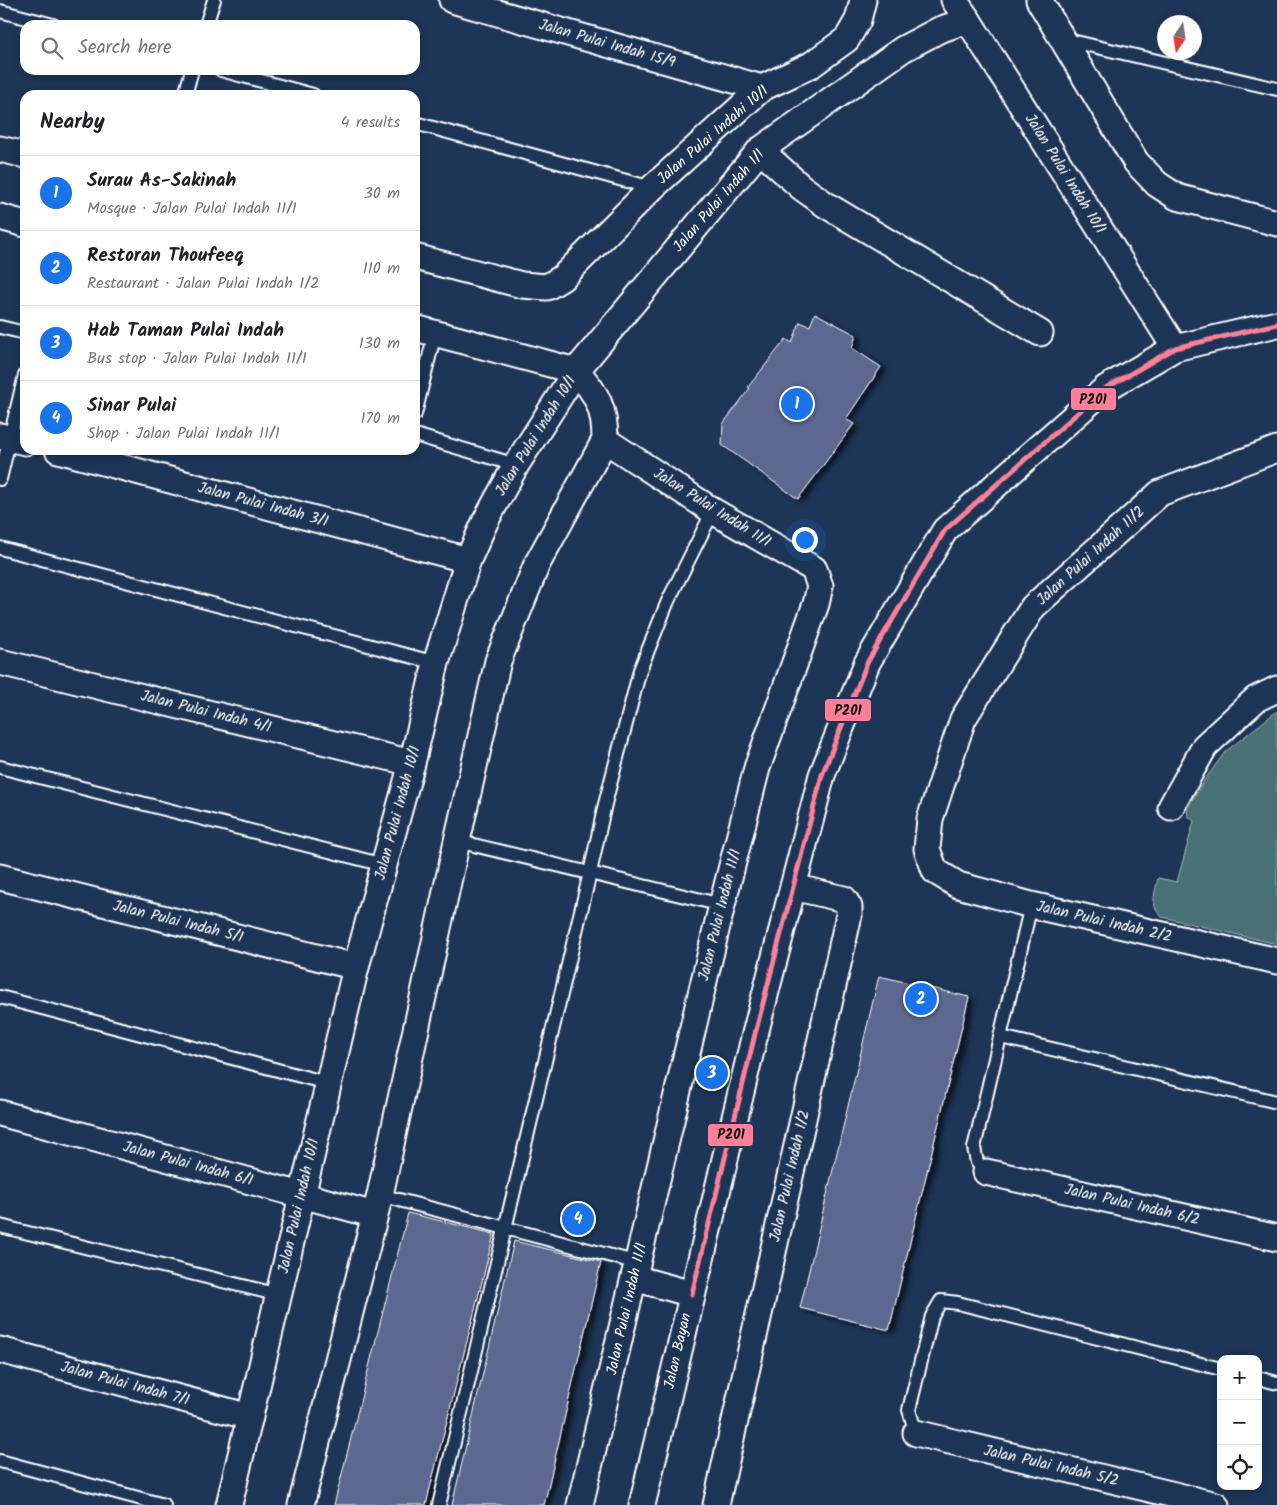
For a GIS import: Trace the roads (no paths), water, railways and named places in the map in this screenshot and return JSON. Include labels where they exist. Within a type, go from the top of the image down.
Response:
[{"type":"street","name":"Jalan Pulai Indah 15/9","points":[[452,0],[762,88]]},
{"type":"street","name":"Jalan Pulai Indahi 10/1","points":[[420,258],[522,285],[547,287],[562,278],[652,188],[762,88],[811,64],[847,39],[858,20],[863,0]]},
{"type":"street","name":"Jalan Pulai Indah 10/1","points":[[954,0],[1175,348]]},
{"type":"street","points":[[1039,0],[1136,162],[1157,184],[1177,197],[1277,223]]},
{"type":"street","name":"Jalan Pulai Indah 1/1","points":[[576,371],[760,150],[903,49],[939,30],[968,20]]},
{"type":"street","points":[[0,148],[20,154]]},
{"type":"street","points":[[760,150],[800,187],[826,204],[1040,333]]},
{"type":"street","points":[[0,217],[20,223]]},
{"type":"street","name":"Jalan Bayan","points":[[642,1505],[755,1034],[822,775],[867,663],[945,530],[1106,388],[1175,348],[1277,324]]},
{"type":"street","points":[[425,330],[576,371]]},
{"type":"street","name":"Jalan Pulai Indah 10/1","points":[[229,1505],[327,1083],[356,967],[412,762],[436,663],[468,560],[485,522],[516,465],[576,371],[590,386],[599,402],[605,421],[606,440]]},
{"type":"street","points":[[301,1505],[378,1205],[498,661],[537,564],[606,440]]},
{"type":"street","name":"Jalan Pulai Indah 11/1","points":[[580,1505],[722,905],[757,768],[816,604],[820,586],[814,569],[713,511],[606,440]]},
{"type":"street","name":"Jalan Pulai Indah 11/2","points":[[935,871],[927,849],[930,819],[963,719],[1033,608],[1160,493],[1277,449]]},
{"type":"street","name":"Jalan Pulai Indah 3/1","points":[[77,455],[468,560]]},
{"type":"street","name":"Jalan Pulai Indah 4/1","points":[[0,662],[412,762]]},
{"type":"street","points":[[1171,807],[1205,746],[1256,699],[1277,689]]},
{"type":"street","name":"Jalan Pulai Indah 2/2","points":[[935,871],[958,885],[1031,905],[1277,961]]},
{"type":"street","name":"Jalan Pulai Indah 5/1","points":[[0,877],[356,967]]},
{"type":"street","name":"Jalan Pulai Indah 1/2","points":[[716,1505],[849,916],[849,907],[844,899],[793,887]]},
{"type":"street","name":"Jalan Pulai Indah 6/1","points":[[0,1113],[302,1195],[378,1205]]},
{"type":"street","name":"Jalan Pulai Indah 6/2","points":[[986,1172],[1277,1238]]},
{"type":"street","points":[[636,1270],[692,1294]]},
{"type":"street","name":"Jalan Pulai Indah 7/1","points":[[0,1350],[250,1418]]},
{"type":"street","name":"Jalan Pulai Indah 5/2","points":[[916,1433],[1216,1505]]},
{"type":"lane","points":[[208,20],[214,0]]},
{"type":"lane","points":[[0,11],[34,20]]},
{"type":"lane","points":[[1062,39],[1277,89]]},
{"type":"lane","points":[[186,90],[191,75]]},
{"type":"lane","points":[[239,75],[295,90]]},
{"type":"lane","points":[[420,124],[652,188]]},
{"type":"lane","points":[[0,327],[20,332]]},
{"type":"lane","points":[[420,372],[425,330]]},
{"type":"lane","points":[[0,479],[12,439],[20,400]]},
{"type":"lane","points":[[420,436],[516,465]]},
{"type":"lane","points":[[439,1505],[605,804],[640,670],[668,601],[713,511]]},
{"type":"lane","points":[[0,548],[436,663]]},
{"type":"lane","points":[[0,766],[384,864]]},
{"type":"lane","points":[[457,841],[722,905]]},
{"type":"lane","points":[[986,1172],[977,1162],[974,1148],[1031,905]]},
{"type":"lane","points":[[0,997],[327,1083]]},
{"type":"lane","points":[[1001,1037],[1277,1102]]},
{"type":"lane","points":[[378,1205],[505,1228],[636,1270]]},
{"type":"lane","points":[[0,1226],[279,1295]]},
{"type":"lane","points":[[916,1433],[909,1410],[932,1316],[941,1301],[958,1303],[1217,1368]]},
{"type":"lane","points":[[1262,1379],[1277,1383]]},
{"type":"lane","points":[[0,1461],[164,1505]]},
{"type":"place","name":"Surau As-Sakinah","points":[[797,404]]},
{"type":"place","name":"Restoran Thoufeeq","points":[[921,999]]},
{"type":"place","name":"Hab Taman Pulai Indah","points":[[712,1073]]},
{"type":"place","name":"Sinar Pulai","points":[[578,1219]]}]
